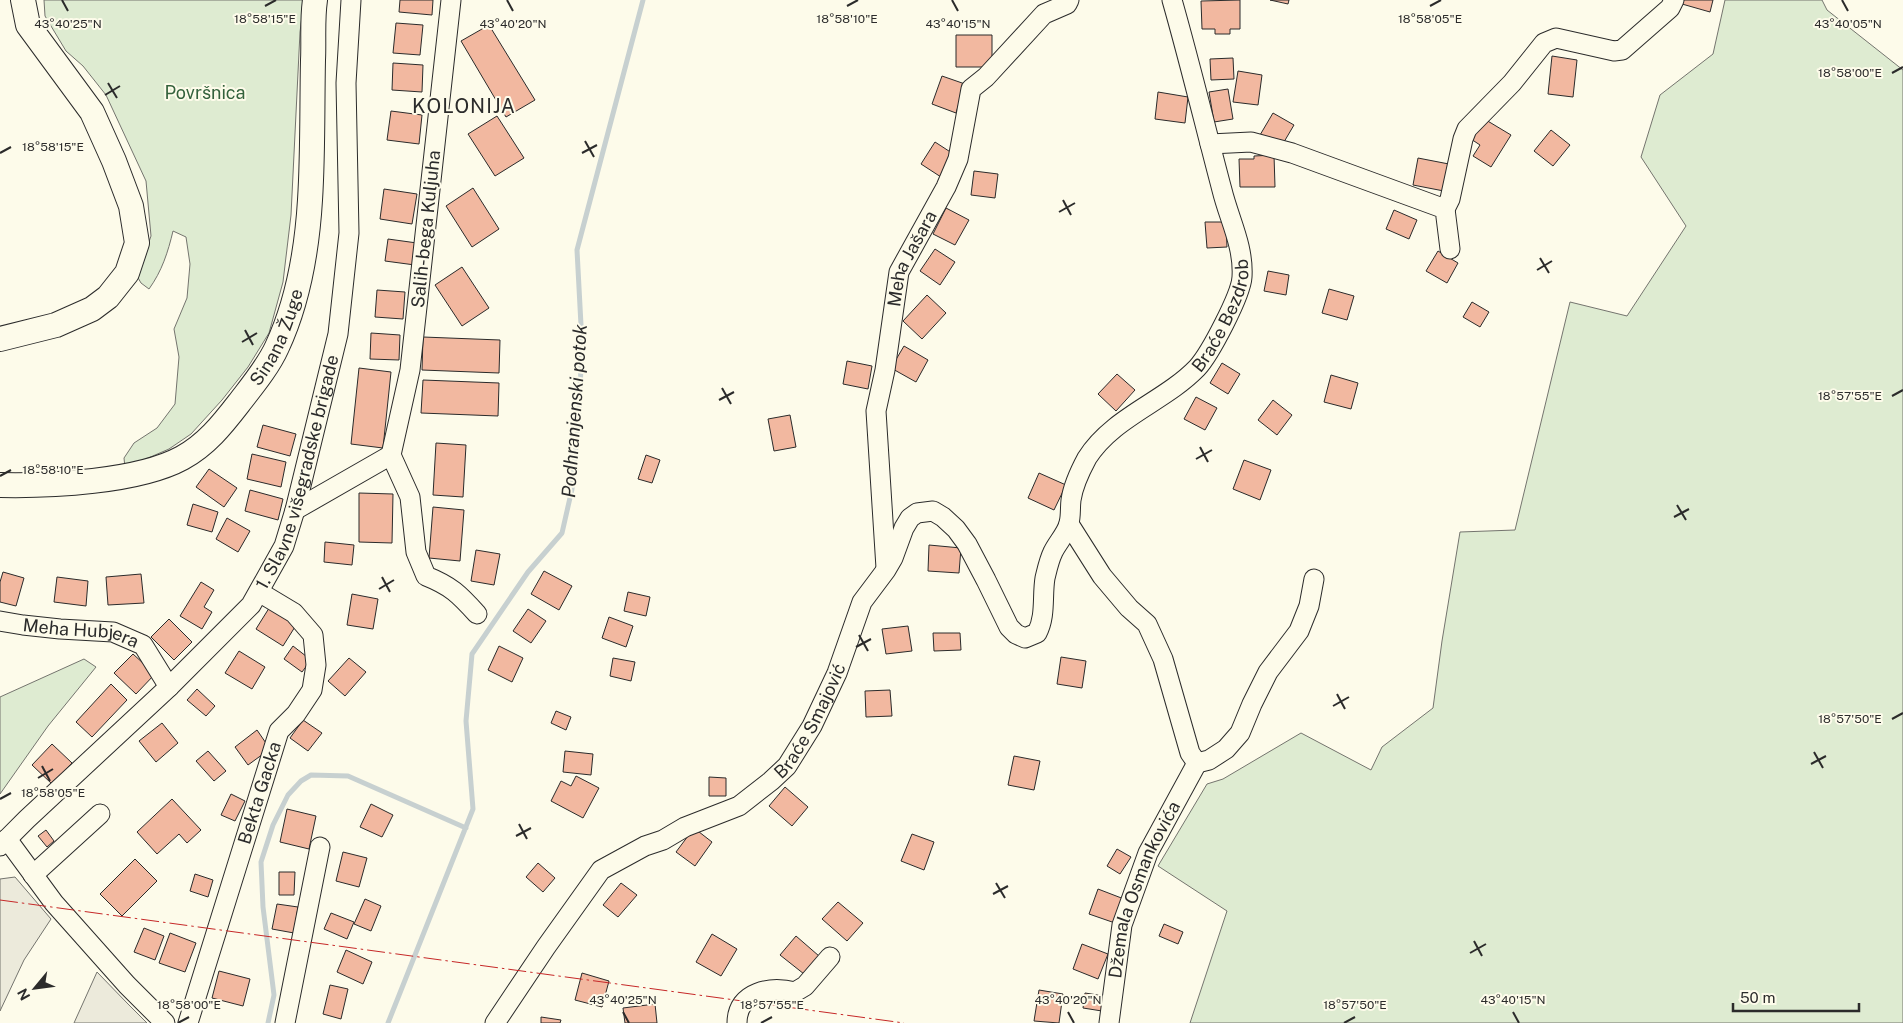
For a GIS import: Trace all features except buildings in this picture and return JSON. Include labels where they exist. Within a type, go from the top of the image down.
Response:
[{"type":"main road","points":[[0,340],[56,325],[92,309],[108,296],[127,273],[136,243],[131,206],[114,161],[92,112],[28,25],[23,0]]},
{"type":"main road","name":"Sinana Žuge","points":[[0,485],[42,486],[105,478],[143,472],[181,458],[206,442],[224,423],[258,379],[277,348],[291,311],[304,256],[310,201],[315,0]]},
{"type":"street","name":"1. Slavne višegradske brigade","points":[[4,843],[251,605],[260,592],[284,546],[295,510],[338,334],[349,233],[346,83],[351,0]]},
{"type":"street","name":"Salih-bega Kuljuha","points":[[391,456],[410,370],[451,0]]},
{"type":"street","name":"Meha Jašara","points":[[886,570],[876,412],[885,370],[899,272],[946,187],[958,159],[971,89],[986,77],[1044,14],[1067,4],[1069,0]]},
{"type":"street","name":"Braće Bezdrob","points":[[1069,524],[1071,498],[1078,476],[1088,458],[1108,434],[1176,386],[1198,367],[1226,319],[1237,296],[1242,278],[1236,231],[1222,192],[1191,66],[1172,0]]},
{"type":"street","points":[[1450,249],[1445,209],[1450,199],[1463,139],[1467,129],[1512,83],[1544,43],[1556,38],[1614,51],[1622,50],[1670,8],[1674,0]]},
{"type":"street","points":[[1210,144],[1251,142],[1292,153],[1445,209]]},
{"type":"street","points":[[295,510],[391,456],[410,498],[416,552],[426,576],[445,583],[459,594],[476,614]]},
{"type":"street","name":"Braće Smajović","points":[[500,1019],[546,947],[601,870],[645,846],[663,840],[685,827],[739,806],[787,766],[812,726],[837,673],[862,602],[886,570],[910,518],[917,513],[934,511],[956,529],[967,544],[1009,627],[1016,634],[1025,638],[1037,633],[1041,626],[1044,583],[1052,553],[1069,524]]},
{"type":"street","points":[[1069,524],[1102,576],[1129,608],[1147,624],[1163,659],[1190,753],[1196,763],[1209,760],[1226,749],[1240,733],[1268,672],[1299,631],[1310,606],[1314,579]]},
{"type":"street","name":"Bekta Gacka","points":[[188,1023],[280,731],[296,714],[312,690],[316,665],[313,635],[294,613],[260,592]]},
{"type":"street","name":"Meha Hubjera","points":[[0,621],[51,628],[113,632],[143,645],[169,686]]},
{"type":"street","name":"Džemala Osmankovića","points":[[1109,1023],[1122,925],[1148,853],[1196,763]]},
{"type":"street","points":[[33,875],[100,814]]},
{"type":"street","points":[[0,858],[4,843]]},
{"type":"street","points":[[4,843],[98,954],[165,1023]]},
{"type":"street","points":[[285,1023],[320,847]]},
{"type":"street","points":[[737,1023],[739,1009],[754,994],[781,989],[795,992],[805,986],[830,957]]},
{"type":"green space","name":"Površnica","points":[[44,0],[304,0],[300,32],[291,215],[283,282],[269,333],[248,367],[222,400],[191,434],[169,449],[125,468],[124,458],[134,443],[157,428],[175,404],[179,357],[174,329],[187,298],[190,264],[186,237],[173,231],[164,261],[154,282],[149,289],[141,283],[137,276],[151,236],[146,181],[106,95],[83,66],[66,51],[45,16]]},
{"type":"green space","points":[[1725,0],[1822,0],[1827,10],[1903,70],[1903,1023],[1190,1023],[1227,911],[1158,866],[1207,784],[1223,779],[1301,733],[1371,770],[1382,747],[1433,708],[1460,532],[1515,530],[1570,302],[1627,316],[1686,226],[1641,157],[1660,95],[1713,54]]},
{"type":"green space","points":[[84,659],[96,667],[48,726],[0,794],[0,697]]},
{"type":"shaded area","points":[[15,877],[51,919],[24,960],[0,1011],[0,879]]},
{"type":"shaded area","points":[[97,972],[128,1004],[147,1023],[74,1023]]},
{"type":"waterway","name":"Podhranjenski potok","points":[[388,1023],[473,809],[466,721],[472,654],[528,572],[562,533],[572,489],[579,413],[582,344],[577,250],[643,0]]},
{"type":"waterway","name":"Podhranjenski potok","points":[[268,1023],[274,995],[263,907],[261,862],[273,825],[288,795],[301,781],[311,775],[348,776],[466,828]]},
{"type":"power","points":[[0,900],[904,1023]]},
{"type":"district","name":"KOLONIJA","points":[[464,106]]}]
